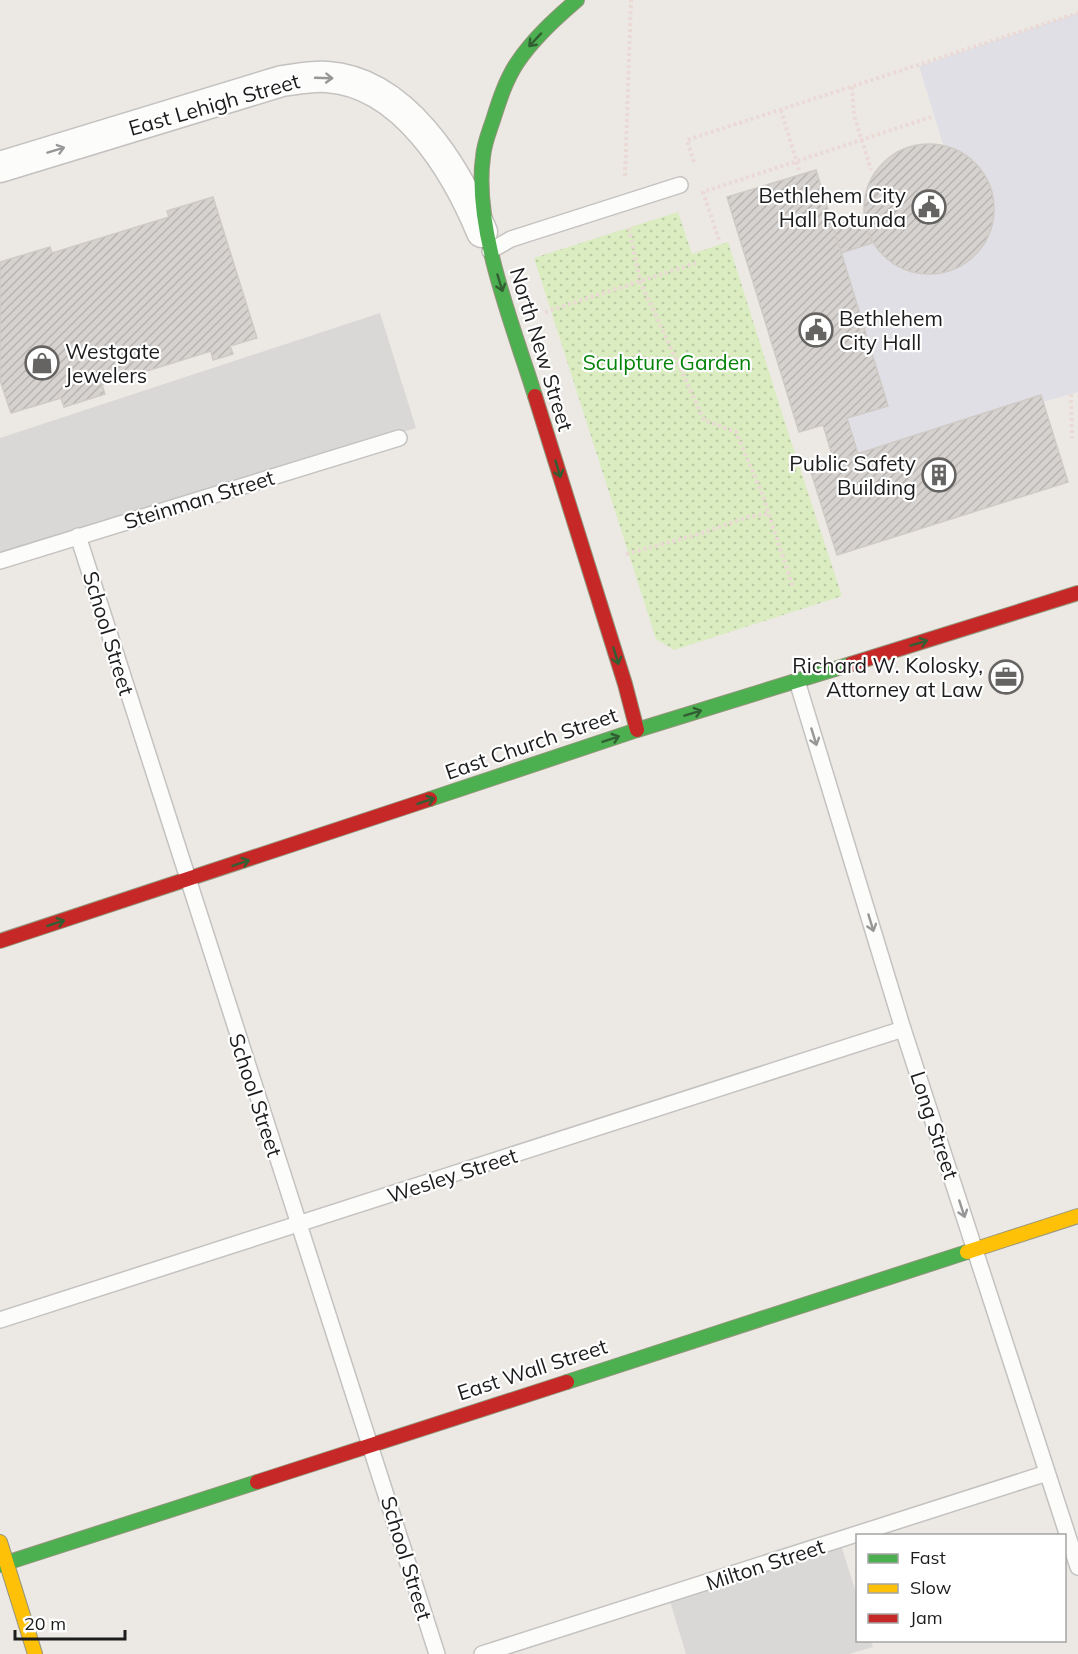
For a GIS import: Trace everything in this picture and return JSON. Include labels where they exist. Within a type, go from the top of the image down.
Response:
[{"type":"street","name":"North New Street","points":[[578,0],[557,17],[527,49],[505,86],[489,131],[482,161],[482,192],[490,251],[625,684],[637,730]]},
{"type":"street","name":"East Lehigh Street","points":[[0,167],[282,81],[328,77],[368,88],[384,97],[412,121],[435,147],[457,180],[490,251]]},
{"type":"street","name":"East Church Street","points":[[0,941],[187,881],[637,730],[1078,593]]},
{"type":"street","name":"East Wall Street","points":[[3,1564],[1078,1216]]},
{"type":"street","points":[[0,1542],[3,1564],[35,1654]]},
{"type":"lane","points":[[490,251],[511,239],[680,185]]},
{"type":"lane","name":"Steinman Street","points":[[0,561],[399,438]]},
{"type":"lane","name":"School Street","points":[[78,536],[437,1654]]},
{"type":"lane","name":"Long Street","points":[[797,681],[903,1029],[1078,1567]]},
{"type":"lane","name":"Wesley Street","points":[[0,1320],[903,1029]]},
{"type":"lane","name":"Milton Street","points":[[857,1534],[1047,1473]]},
{"type":"lane","name":"Milton Street","points":[[482,1654],[856,1534]]},
{"type":"path","points":[[632,0],[624,203],[640,281],[704,420],[736,432],[763,496],[793,588]]},
{"type":"path","points":[[696,171],[687,140],[1078,13]]},
{"type":"path","points":[[852,87],[854,115],[871,171]]},
{"type":"path","points":[[781,110],[799,170]]},
{"type":"path","points":[[703,192],[934,116]]},
{"type":"path","points":[[700,181],[719,240]]},
{"type":"path","points":[[512,323],[696,263]]},
{"type":"path","points":[[1071,394],[1072,438]]},
{"type":"path","points":[[626,554],[699,534],[748,517],[768,514]]},
{"type":"green space","name":"Sculpture Garden","points":[[678,212],[692,254],[728,242],[842,596],[674,650],[656,639],[534,258]]},
{"type":"shaded area","points":[[1078,13],[1078,392],[858,454],[847,418],[888,406],[841,253],[872,243],[887,260],[904,270],[922,274],[940,273],[967,262],[980,249],[990,234],[994,216],[993,198],[984,172],[970,158],[943,144],[919,66]]},
{"type":"shaded area","points":[[380,313],[416,428],[0,553],[0,438]]},
{"type":"shaded area","points":[[841,1545],[856,1593],[856,1642],[871,1642],[873,1647],[849,1654],[686,1654],[669,1598]]},
{"type":"building","name":"Bethlehem City Hall Rotunda","points":[[929,144],[954,148],[975,163],[990,184],[994,209],[990,234],[975,255],[954,270],[929,274],[904,270],[883,255],[868,234],[864,209],[868,184],[883,163],[904,148]]},
{"type":"building","name":"Bethlehem City Hall","points":[[816,170],[888,406],[847,418],[858,454],[834,461],[823,425],[799,432],[727,197]]},
{"type":"building","points":[[213,197],[257,338],[230,346],[233,354],[213,360],[211,351],[102,385],[105,394],[64,407],[61,398],[11,413],[0,380],[0,262],[50,247],[52,253],[169,217],[167,211]]},
{"type":"building","points":[[863,217],[872,243],[841,253],[833,226]]},
{"type":"building","name":"Public Safety Building","points":[[1041,395],[1068,482],[837,555],[810,469]]},
{"type":"traffic: fast","points":[[535,396],[497,278],[490,246],[484,215],[483,157],[499,103],[513,69],[537,38],[577,0]]},
{"type":"traffic: fast","points":[[430,799],[637,730],[851,664]]},
{"type":"traffic: fast","points":[[567,1382],[967,1252]]},
{"type":"traffic: fast","points":[[0,1565],[257,1482]]},
{"type":"traffic: slow","points":[[967,1252],[1078,1216]]},
{"type":"traffic: slow","points":[[0,1542],[35,1654]]},
{"type":"traffic: jam","points":[[535,396],[625,684],[637,730]]},
{"type":"traffic: jam","points":[[851,664],[1078,593]]},
{"type":"traffic: jam","points":[[0,941],[430,799]]},
{"type":"traffic: jam","points":[[257,1482],[567,1382]]},
{"type":"place","name":"Bethlehem City Hall Rotunda","points":[[929,207]]},
{"type":"place","name":"Bethlehem City Hall","points":[[816,330]]},
{"type":"place","name":"Westgate Jewelers","points":[[42,363]]},
{"type":"place","name":"Public Safety Building","points":[[939,475]]},
{"type":"place","name":"Richard W. Kolosky, Attorney at Law","points":[[1006,677]]}]
